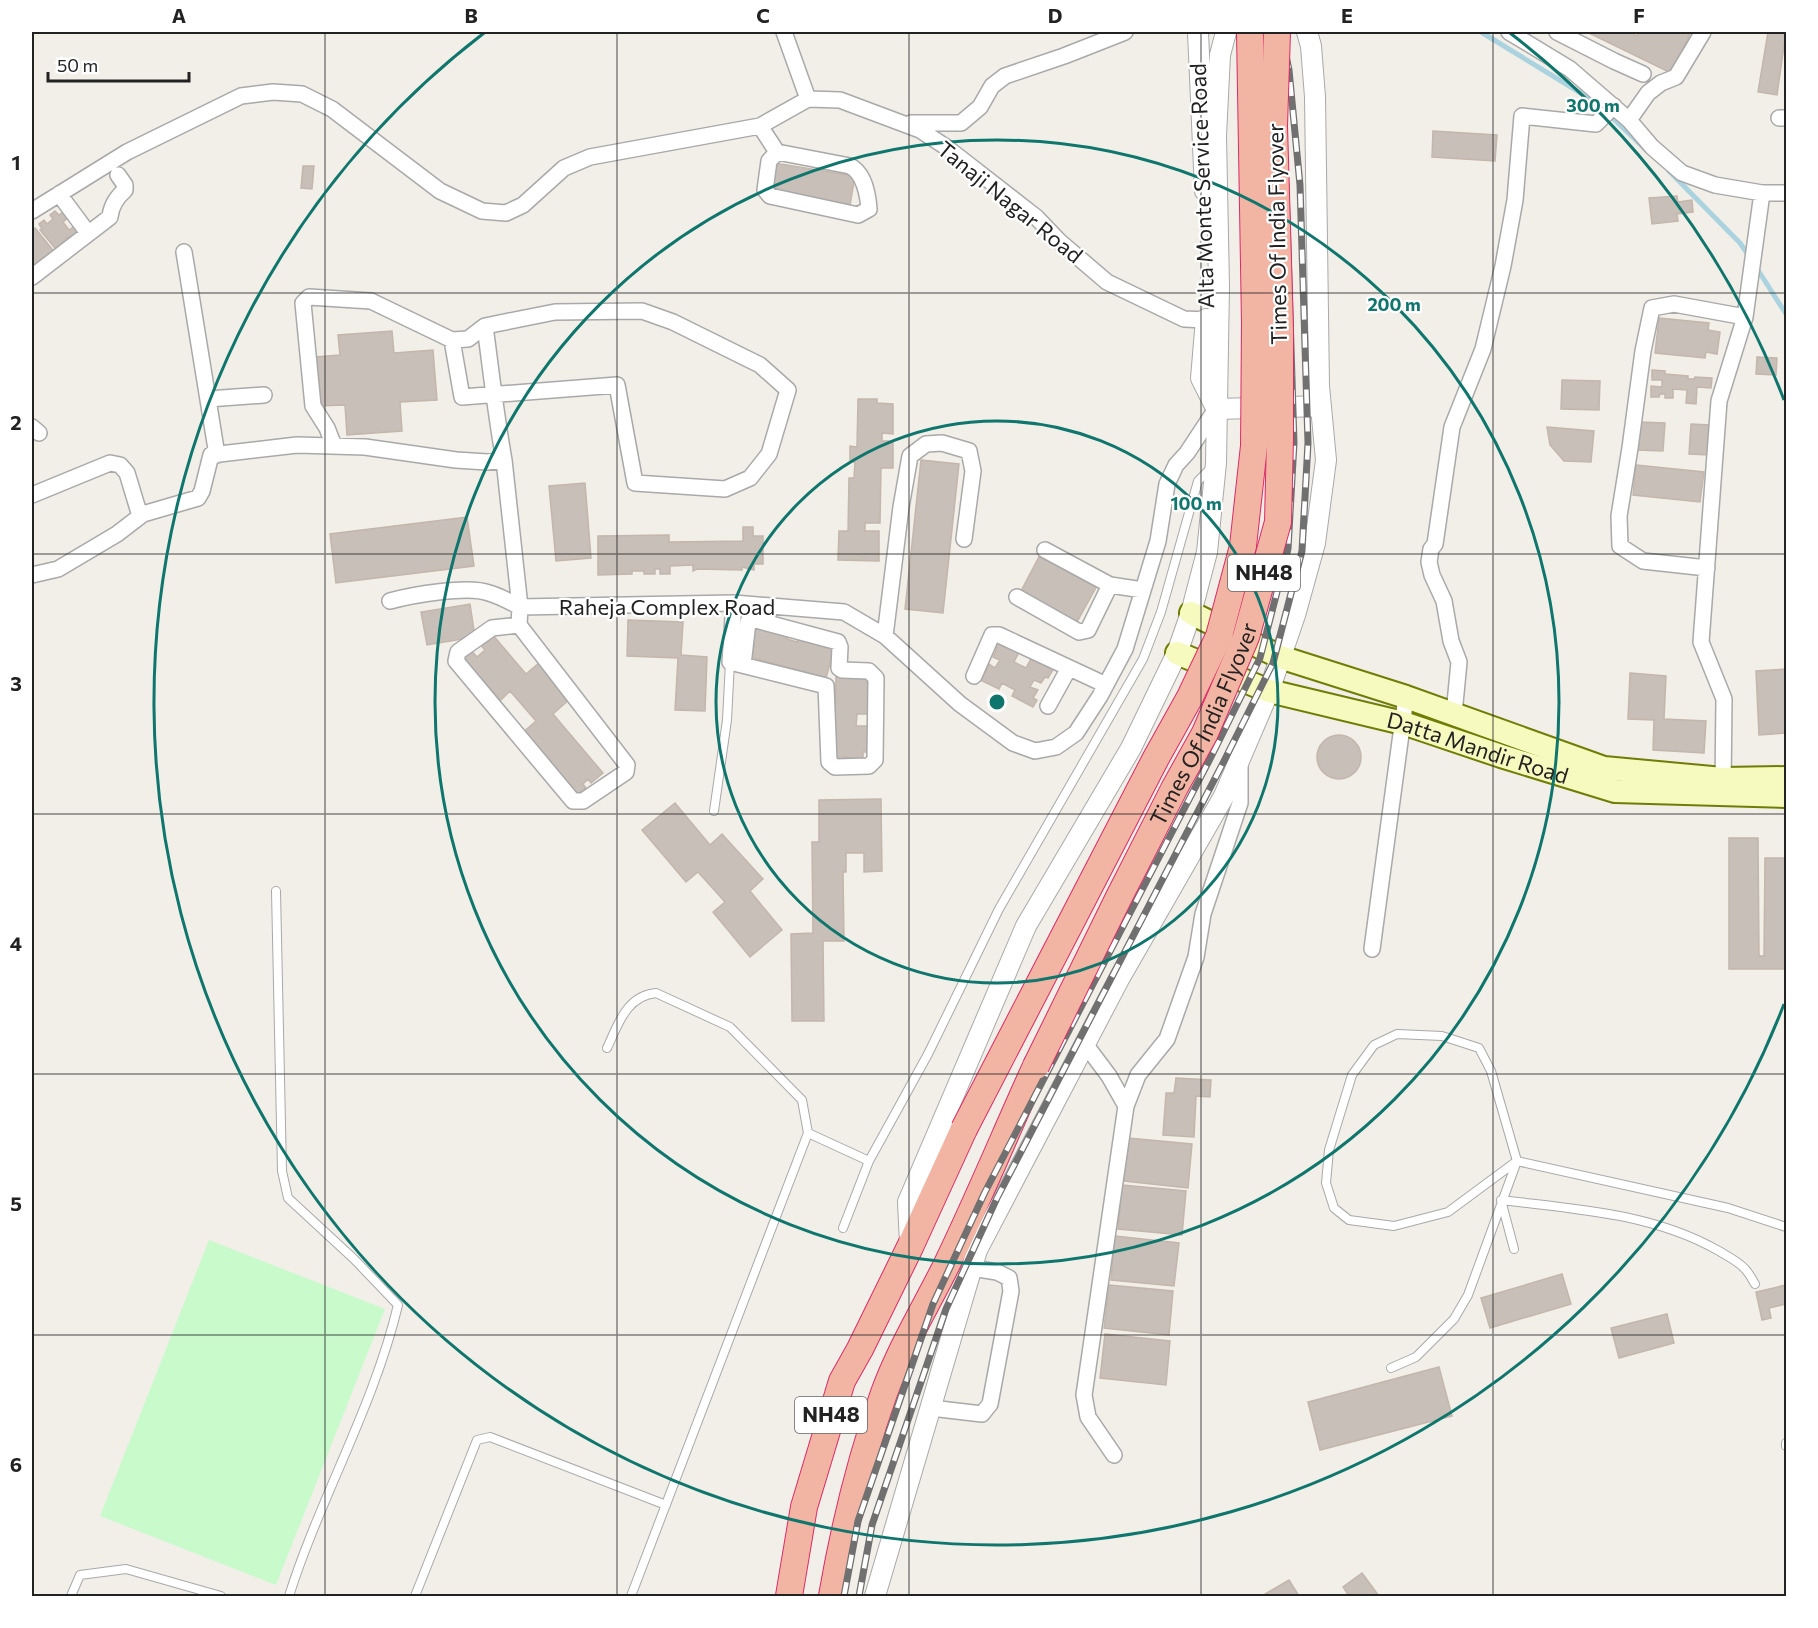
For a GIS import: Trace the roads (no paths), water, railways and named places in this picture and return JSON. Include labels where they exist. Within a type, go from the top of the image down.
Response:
[{"type":"highway","name":"Times Of India Flyover","points":[[910,1247],[964,1129],[1156,758],[1190,697],[1219,636],[1243,546],[1254,447],[1255,324],[1250,32]]},
{"type":"highway","name":"Times Of India Flyover","points":[[946,1264],[1036,1066],[1119,897],[1205,733],[1246,637],[1278,522],[1280,330],[1274,126],[1277,32]]},
{"type":"highway","name":"NH48","points":[[789,1596],[804,1507],[842,1381],[910,1247]]},
{"type":"highway","name":"NH48","points":[[832,1596],[841,1545],[867,1444],[885,1391],[900,1355],[946,1264]]},
{"type":"main road","name":"Datta Mandir Road","points":[[1191,613],[1281,657],[1406,697],[1604,768],[1786,796]]},
{"type":"main road","name":"Datta Mandir Road","points":[[1177,653],[1269,691],[1403,723],[1615,791],[1722,787],[1786,778]]},
{"type":"street","points":[[32,211],[127,152],[241,96],[273,92],[302,94],[332,109],[440,191],[482,211],[506,213],[523,205],[564,168],[590,157],[760,126],[808,99],[784,32]]},
{"type":"street","points":[[901,122],[961,123],[980,107],[992,86],[1005,76],[1125,32]]},
{"type":"street","name":"Alta Monte Service Road","points":[[1198,32],[1208,257],[1202,378],[1216,409]]},
{"type":"street","points":[[910,1247],[908,1202],[1026,926],[1131,748],[1177,653],[1191,613],[1207,552],[1216,463],[1219,286],[1216,136],[1220,55],[1226,32]]},
{"type":"street","points":[[1509,32],[1570,69],[1614,106],[1652,147],[1682,173],[1715,185],[1762,193],[1786,193]]},
{"type":"street","points":[[1557,32],[1643,74]]},
{"type":"street","points":[[1629,120],[1648,93],[1661,83],[1676,77],[1703,32]]},
{"type":"street","points":[[875,1596],[975,1259],[1119,979],[1224,796],[1269,691],[1295,615],[1315,543],[1326,460],[1321,406],[1315,97],[1309,39]]},
{"type":"street","points":[[1570,69],[1581,44]]},
{"type":"street","name":"Tanaji Nagar Road","points":[[808,99],[840,100],[920,130],[946,147],[1036,217],[1059,241],[1107,282],[1185,319],[1206,320]]},
{"type":"street","points":[[1454,714],[1459,662],[1451,641],[1444,601],[1431,575],[1429,562],[1431,549],[1435,544],[1452,428],[1483,349],[1503,266],[1515,200],[1522,116],[1596,124],[1614,106]]},
{"type":"street","points":[[760,126],[777,152],[850,166],[857,170],[868,196],[868,209],[858,215],[770,196],[765,190],[769,161],[777,152]]},
{"type":"street","points":[[32,277],[110,217],[110,211],[117,197],[125,190],[118,175]]},
{"type":"street","points":[[1722,787],[1724,699],[1701,642],[1719,401],[1745,317],[1762,193]]},
{"type":"street","points":[[59,194],[88,233]]},
{"type":"street","points":[[184,252],[217,455]]},
{"type":"street","points":[[334,446],[327,428],[313,406],[303,303],[309,297],[370,301],[452,340],[468,339],[485,326],[555,312],[642,311],[673,322],[760,365],[788,390],[769,454],[750,478],[725,489],[635,483],[617,385],[462,397],[452,340]]},
{"type":"street","points":[[1707,568],[1643,561],[1620,546],[1619,516],[1643,351],[1652,308],[1674,304],[1745,317]]},
{"type":"street","points":[[485,326],[504,460],[520,607],[519,625],[627,765],[626,772],[583,801],[573,801],[456,661],[458,652],[492,628],[519,625]]},
{"type":"street","points":[[208,399],[264,395]]},
{"type":"street","points":[[1216,409],[1321,406]]},
{"type":"street","name":"Raheja Complex Road","points":[[520,607],[734,603],[844,612],[885,636],[960,704],[1013,743],[1035,751],[1056,747],[1077,733],[1125,649],[1158,542],[1167,484],[1176,465],[1187,453],[1216,409]]},
{"type":"street","points":[[885,636],[901,507],[910,456],[926,444],[942,443],[969,451],[973,471],[963,539]]},
{"type":"street","points":[[32,574],[58,569],[117,534],[140,516],[198,498],[202,491],[211,455],[297,445],[365,447],[456,460],[486,462],[504,460]]},
{"type":"street","points":[[32,495],[110,463],[120,465],[127,473],[140,516]]},
{"type":"street","points":[[1045,550],[1110,585],[1143,590]]},
{"type":"street","points":[[1017,597],[1079,632],[1088,630],[1110,585]]},
{"type":"street","points":[[390,601],[450,592],[487,592],[520,607]]},
{"type":"street","points":[[734,603],[736,664]]},
{"type":"street","points":[[736,664],[748,622],[756,620],[838,642],[840,647],[839,668],[826,686],[829,762],[835,767],[869,766],[875,760],[876,678],[870,671],[839,668]]},
{"type":"street","points":[[974,676],[992,634],[999,635],[1106,685]]},
{"type":"street","points":[[736,664],[826,686]]},
{"type":"street","points":[[1048,706],[1070,668]]},
{"type":"street","points":[[1372,949],[1406,697]]},
{"type":"street","points":[[1114,1455],[1088,1417],[1084,1395],[1126,1106],[1138,1075],[1167,1039],[1196,957],[1203,914],[1240,803],[1240,756]]},
{"type":"street","points":[[1085,1044],[1109,1076],[1126,1106]]},
{"type":"street","points":[[930,1408],[982,1414],[990,1404],[1011,1291],[1009,1278],[975,1259],[946,1264]]},
{"type":"lane","points":[[843,1228],[869,1161],[928,1054],[999,909],[1143,659],[1161,612],[1198,481],[1216,463]]},
{"type":"lane","points":[[714,811],[736,664]]},
{"type":"lane","points":[[276,891],[282,1171],[288,1198],[354,1259],[398,1305],[394,1324],[368,1399],[303,1553],[289,1596]]},
{"type":"lane","points":[[607,1048],[627,1006],[644,994],[656,993],[730,1027],[802,1100],[808,1133],[631,1596]]},
{"type":"lane","points":[[1391,1368],[1416,1357],[1454,1319],[1468,1295],[1517,1161],[1491,1071],[1479,1048],[1443,1036],[1397,1034],[1374,1045],[1352,1075],[1329,1150],[1326,1183],[1334,1208],[1349,1220],[1394,1226],[1448,1212],[1517,1161],[1728,1208],[1786,1227]]},
{"type":"lane","points":[[808,1133],[869,1161]]},
{"type":"lane","points":[[1502,1200],[1514,1249]]},
{"type":"lane","points":[[1502,1200],[1609,1213],[1654,1223],[1704,1242],[1729,1257],[1745,1269],[1755,1284]]},
{"type":"lane","points":[[415,1596],[477,1440],[490,1437],[666,1505]]},
{"type":"lane","points":[[72,1596],[80,1575],[126,1569],[221,1596]]},
{"type":"waterway","points":[[1481,32],[1597,103],[1645,149]]},
{"type":"waterway","points":[[1669,171],[1740,243],[1749,256]]},
{"type":"waterway","points":[[1756,267],[1786,314]]},
{"type":"railway","points":[[844,1596],[858,1521],[933,1304],[985,1192],[1260,658],[1288,549],[1294,443],[1286,186],[1275,72],[1267,32]]},
{"type":"railway","points":[[859,1596],[872,1525],[946,1309],[997,1198],[1273,663],[1302,551],[1308,443],[1300,185],[1289,70],[1281,32]]}]
